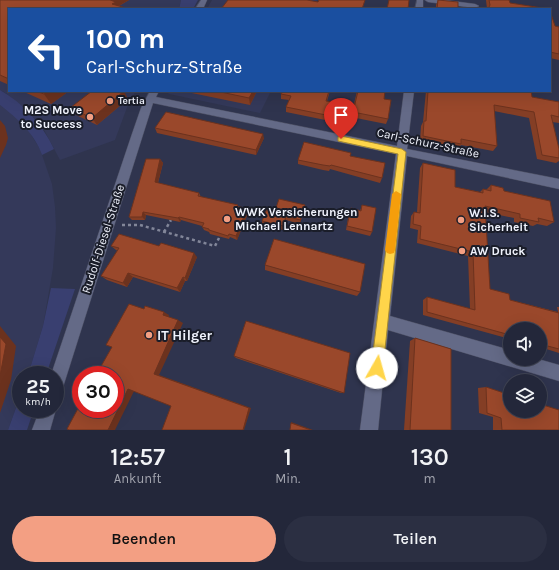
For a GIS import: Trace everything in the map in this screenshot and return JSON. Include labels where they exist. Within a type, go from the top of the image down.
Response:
[{"type":"street","points":[[428,0],[475,5]]},
{"type":"street","points":[[369,430],[409,92]]},
{"type":"street","name":"Carl-Schurz-Straße","points":[[152,95],[402,152],[559,184]]},
{"type":"street","name":"Rudolf-Diesel-Straße","points":[[62,366],[152,95]]},
{"type":"street","points":[[382,321],[503,357]]},
{"type":"street","points":[[535,366],[559,373]]},
{"type":"street","points":[[41,430],[45,418]]},
{"type":"path","points":[[164,232],[171,220]]},
{"type":"path","points":[[108,225],[140,225],[215,246],[219,238]]},
{"type":"shaded area","points":[[0,0],[181,0],[179,8],[8,8],[8,92],[135,92],[129,102],[115,140],[60,160],[43,128],[32,116],[7,94],[0,90]]},
{"type":"shaded area","points":[[181,0],[198,0],[194,8],[179,8]]},
{"type":"shaded area","points":[[212,0],[317,0],[314,7],[317,8],[208,8]]},
{"type":"shaded area","points":[[0,90],[32,115],[44,131],[54,149],[42,155],[30,133],[13,115],[0,105]]},
{"type":"shaded area","points":[[166,92],[270,92],[260,113],[169,94]]},
{"type":"shaded area","points":[[0,105],[14,115],[30,133],[40,149],[52,184],[56,228],[53,268],[43,326],[31,366],[12,366],[12,418],[8,430],[0,430]]},
{"type":"shaded area","points":[[51,288],[75,289],[49,366],[31,366],[43,326]]},
{"type":"shaded area","points":[[12,418],[31,418],[27,430],[8,430]]},
{"type":"building","points":[[0,0],[110,0],[116,2],[112,4],[126,8],[8,8],[8,79],[0,75]]},
{"type":"building","points":[[228,0],[307,0],[318,2],[319,0],[365,0],[362,8],[222,8]]},
{"type":"building","points":[[389,0],[409,0],[408,8],[387,8]]},
{"type":"building","points":[[438,0],[458,2],[458,8],[437,8]]},
{"type":"building","points":[[489,0],[509,0],[510,3],[542,8],[488,8],[490,5]]},
{"type":"building","points":[[551,14],[555,26],[559,27],[559,54],[551,52]]},
{"type":"building","points":[[91,92],[123,92],[92,118],[70,108]]},
{"type":"building","points":[[221,92],[252,92],[249,98]]},
{"type":"building","points":[[282,92],[329,92],[326,101],[345,104],[341,118],[286,107],[291,96],[281,94]]},
{"type":"building","points":[[358,92],[385,92],[384,99],[391,100],[388,119],[353,112]]},
{"type":"building","points":[[428,92],[531,92],[532,97],[559,102],[559,117],[551,115],[559,149],[559,158],[542,155],[534,112],[494,105],[497,146],[461,139],[461,144],[423,136],[424,121],[426,121]]},
{"type":"building","points":[[166,112],[263,134],[256,150],[155,128]]},
{"type":"building","points":[[304,142],[351,153],[350,156],[385,163],[382,178],[331,165],[298,160]]},
{"type":"building","points":[[146,159],[160,159],[155,182],[199,193],[198,196],[238,205],[237,206],[247,209],[236,236],[229,234],[228,236],[209,230],[202,227],[204,223],[179,217],[143,212],[142,217],[129,217]]},
{"type":"building","points":[[423,163],[455,170],[455,187],[483,193],[483,189],[491,191],[491,185],[503,188],[504,191],[550,201],[554,222],[538,218],[539,222],[520,218],[520,214],[485,206],[490,289],[509,294],[510,300],[559,313],[559,349],[547,346],[547,322],[503,322],[503,333],[427,312],[427,297],[475,310],[473,252],[420,239],[421,226],[413,224],[414,212],[420,213]]},
{"type":"building","points":[[279,199],[305,205],[300,220],[286,216],[283,226],[262,221],[267,209],[275,211]]},
{"type":"building","points":[[362,205],[376,208],[372,232],[347,226],[351,208],[361,211]]},
{"type":"building","points":[[119,234],[159,246],[161,243],[194,253],[185,278],[183,277],[177,288],[128,273],[123,283],[101,276],[119,248],[111,246]]},
{"type":"building","points":[[274,239],[365,264],[360,292],[265,265]]},
{"type":"building","points":[[129,304],[144,309],[145,306],[164,312],[163,315],[178,320],[154,374],[249,408],[243,430],[162,430],[171,406],[128,389],[124,397],[124,366],[101,366],[112,347],[106,345]]},
{"type":"building","points":[[246,321],[350,353],[344,393],[234,356]]},
{"type":"building","points":[[0,337],[6,344],[0,376]]},
{"type":"building","points":[[415,338],[451,349],[451,430],[410,430]]},
{"type":"building","points":[[486,387],[503,393],[503,418],[547,418],[547,406],[559,410],[559,430],[502,430],[501,418],[487,413]]},
{"type":"building","points":[[73,418],[114,418],[108,430],[67,429]]},
{"type":"building","points":[[291,423],[311,430],[290,430]]},
{"type":"slow traffic","points":[[390,250],[396,194]]},
{"type":"place","name":"Tertia","points":[[110,101]]},
{"type":"place","name":"M2S Move to Success","points":[[90,117]]},
{"type":"place","name":"WWK Versicherungen Michael Lennartz","points":[[227,219]]},
{"type":"place","name":"W.I.S. Sicherheit","points":[[461,220]]},
{"type":"place","name":"AW Druck","points":[[462,251]]},
{"type":"place","name":"IT Hilger","points":[[149,335]]},
{"type":"route","points":[[341,139],[402,152],[377,368]]}]
